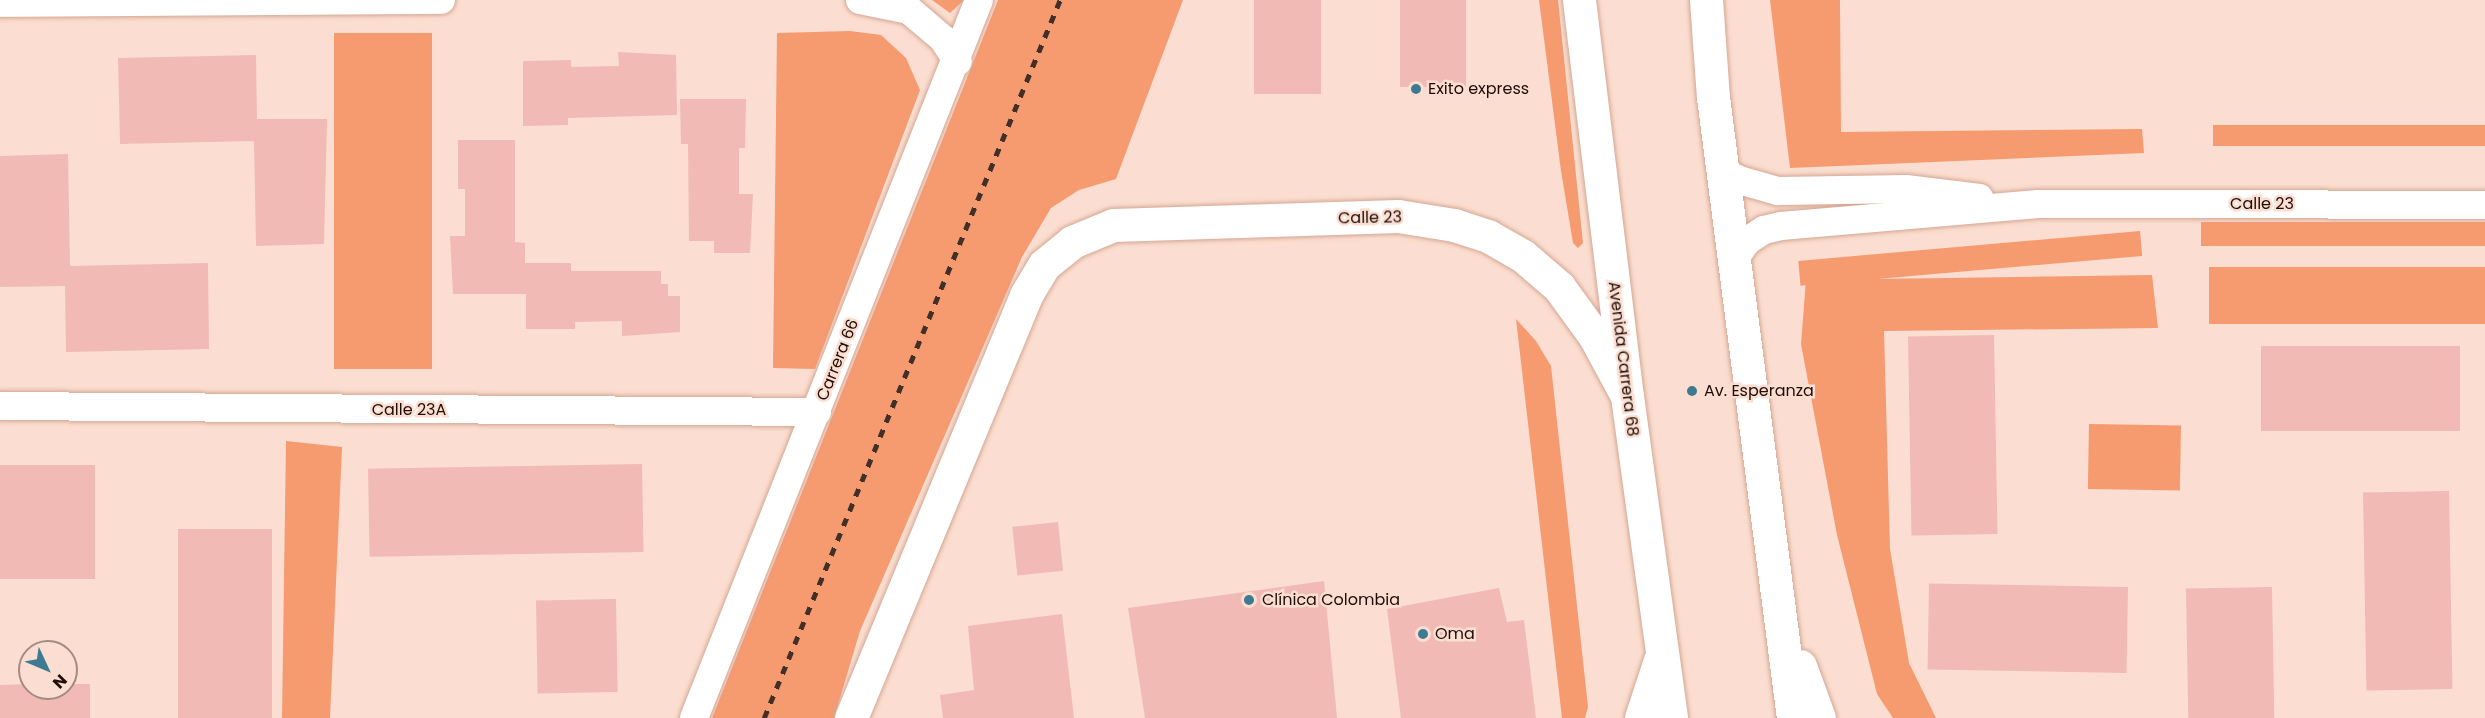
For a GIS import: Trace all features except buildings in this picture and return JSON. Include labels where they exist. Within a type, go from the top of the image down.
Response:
[{"type":"main road","name":"Avenida Carrera 68","points":[[1579,0],[1627,396],[1664,650],[1671,718]]},
{"type":"main road","points":[[1706,0],[1722,171],[1793,718]]},
{"type":"main road","name":"Calle 23","points":[[851,718],[1026,295],[1044,265],[1072,242],[1113,225],[1398,216],[1454,225],[1488,236],[1523,256],[1559,286],[1594,335],[1627,396]]},
{"type":"main road","points":[[1779,613],[1819,718]]},
{"type":"main road","points":[[1641,718],[1664,650]]},
{"type":"street","points":[[0,3],[441,0]]},
{"type":"street","points":[[860,0],[909,10],[944,39],[958,62]]},
{"type":"street","name":"Carrera 66","points":[[694,718],[958,62],[979,0]]},
{"type":"street","name":"Calle 23","points":[[1722,171],[1759,187],[1778,191],[1906,189],[2038,204]]},
{"type":"street","name":"Calle 23","points":[[1734,259],[1747,241],[1764,230],[1781,226],[2038,204],[2485,205]]},
{"type":"street","name":"Calle 23A","points":[[0,406],[817,412]]},
{"type":"shaded area","points":[[932,0],[964,0],[950,13]]},
{"type":"shaded area","points":[[998,0],[1183,0],[1116,179],[1079,190],[1051,208],[1022,257],[860,631],[834,718],[712,718]]},
{"type":"shaded area","points":[[1539,0],[1558,0],[1583,243],[1578,248],[1573,243],[1561,171]]},
{"type":"shaded area","points":[[1770,0],[1840,0],[1841,132],[2142,129],[2144,153],[1790,168]]},
{"type":"shaded area","points":[[850,31],[881,35],[906,58],[920,90],[815,369],[773,368],[777,33]]},
{"type":"shaded area","points":[[334,33],[432,33],[432,369],[334,369]]},
{"type":"shaded area","points":[[2213,125],[2485,125],[2485,146],[2213,146]]},
{"type":"shaded area","points":[[2201,222],[2485,222],[2485,246],[2201,246]]},
{"type":"shaded area","points":[[2140,231],[2142,256],[1800,286],[1798,261]]},
{"type":"shaded area","points":[[2209,267],[2485,267],[2485,324],[2209,324]]},
{"type":"shaded area","points":[[2152,275],[2158,328],[1884,331],[1890,549],[1909,663],[1936,718],[1893,718],[1877,694],[1837,535],[1801,344],[1806,280]]},
{"type":"shaded area","points":[[1516,319],[1536,341],[1551,366],[1588,707],[1585,718],[1562,718]]},
{"type":"shaded area","points":[[2089,424],[2181,426],[2180,491],[2088,489]]},
{"type":"shaded area","points":[[286,441],[342,447],[330,718],[282,718]]},
{"type":"railway","points":[[764,718],[1060,0]]},
{"type":"place","name":"Exito express","points":[[1416,89]]},
{"type":"place","name":"Av. Esperanza","points":[[1692,391]]},
{"type":"place","name":"Clínica Colombia","points":[[1249,600]]},
{"type":"place","name":"Oma","points":[[1423,634]]}]
